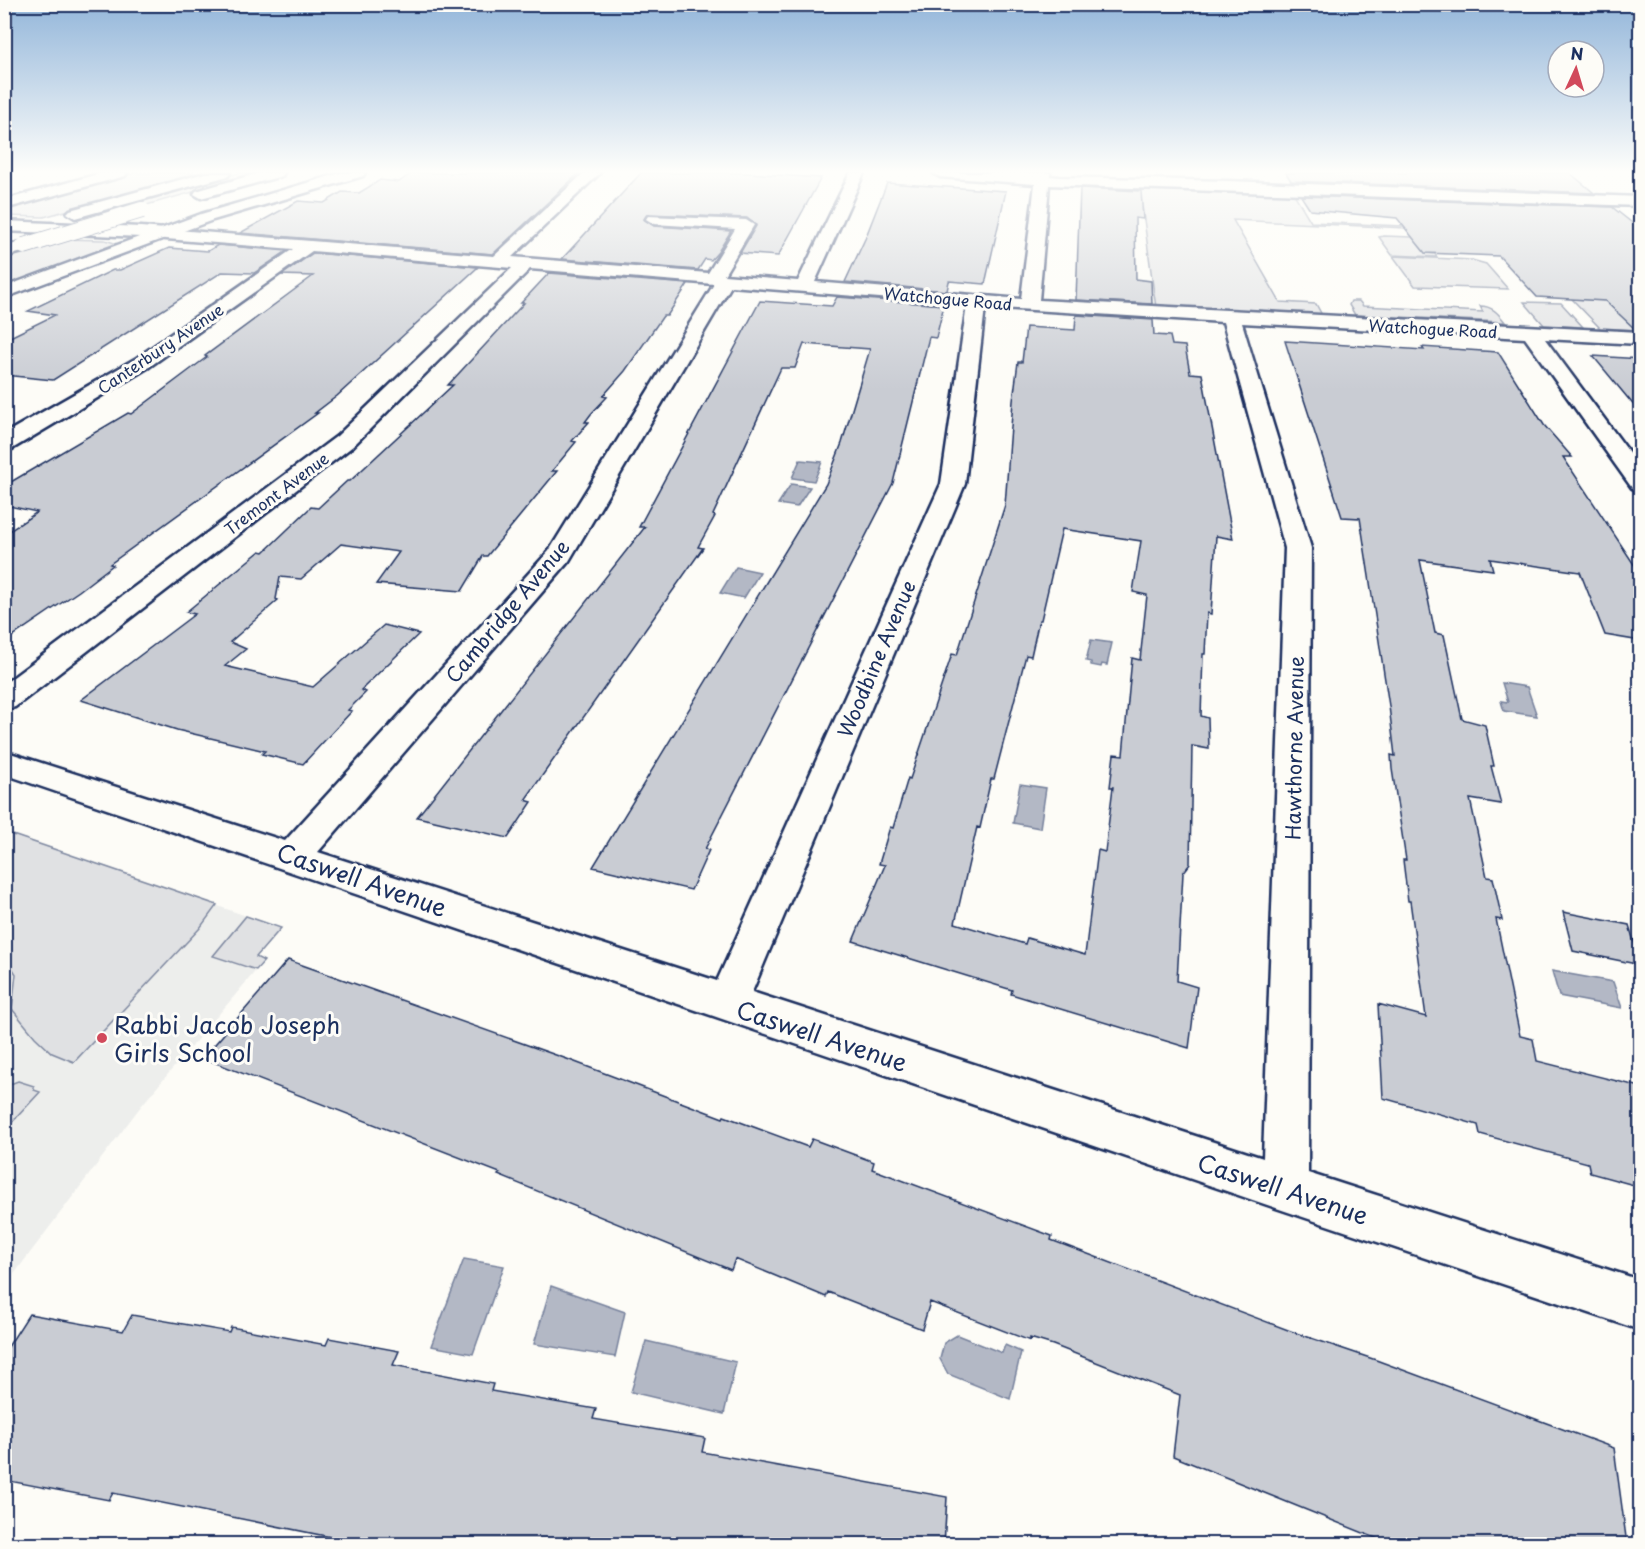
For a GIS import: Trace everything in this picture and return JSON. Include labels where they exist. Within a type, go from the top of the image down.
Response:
[{"type":"main road","points":[[4,252],[26,245]]},
{"type":"main road","points":[[4,293],[131,245]]},
{"type":"main road","name":"Canterbury Avenue","points":[[4,444],[142,363],[310,245]]},
{"type":"main road","name":"Watchogue Road","points":[[313,245],[1029,305],[1231,318],[1641,338]]},
{"type":"main road","points":[[498,261],[515,245]]},
{"type":"main road","name":"Cambridge Avenue","points":[[293,856],[560,555],[719,279],[736,245]]},
{"type":"main road","points":[[804,286],[823,245]]},
{"type":"main road","points":[[1029,305],[1036,245]]},
{"type":"main road","name":"Tremont Avenue","points":[[4,700],[345,441],[526,263]]},
{"type":"main road","name":"Woodbine Avenue","points":[[727,1003],[953,484],[977,301]]},
{"type":"main road","name":"Hawthorne Avenue","points":[[1231,318],[1298,548],[1285,1188]]},
{"type":"main road","points":[[1531,333],[1641,483]]},
{"type":"main road","name":"Caswell Avenue","points":[[4,762],[1641,1305]]},
{"type":"shaded area","points":[[42,245],[115,245],[5,287],[5,258]]},
{"type":"shaded area","points":[[1147,245],[1247,245],[1280,302],[1316,304],[1323,317],[1156,308]]},
{"type":"shaded area","points":[[1385,245],[1419,245],[1425,253],[1435,254],[1437,257],[1392,255]]},
{"type":"shaded area","points":[[1393,256],[1472,260],[1486,264],[1508,289],[1415,286]]},
{"type":"shaded area","points":[[1572,299],[1640,302],[1640,330],[1600,328]]},
{"type":"shaded area","points":[[1351,301],[1359,301],[1363,306],[1483,312],[1480,306],[1484,306],[1494,311],[1505,322],[1355,315],[1349,305]]},
{"type":"shaded area","points":[[1524,302],[1561,303],[1583,327],[1544,325]]},
{"type":"shaded area","points":[[800,460],[822,462],[814,481],[792,478]]},
{"type":"shaded area","points":[[791,484],[810,487],[797,507],[778,504]]},
{"type":"shaded area","points":[[736,567],[760,572],[744,598],[720,593]]},
{"type":"shaded area","points":[[1091,640],[1112,643],[1107,665],[1102,664],[1101,667],[1091,665],[1091,662],[1086,661]]},
{"type":"shaded area","points":[[1502,683],[1527,687],[1537,716],[1504,711],[1501,701],[1508,702]]},
{"type":"shaded area","points":[[1020,784],[1046,788],[1040,828],[1013,823]]},
{"type":"shaded area","points":[[4,832],[217,905],[200,928],[74,1062],[52,1053],[35,1037],[12,1009],[16,974],[11,966],[4,966]]},
{"type":"shaded area","name":"Rabbi Jacob Joseph Girls School","points":[[5,832],[281,928],[256,957],[264,961],[141,1106],[5,1286]]},
{"type":"shaded area","points":[[246,916],[281,928],[256,957],[264,961],[256,970],[213,956]]},
{"type":"shaded area","points":[[1552,971],[1613,982],[1622,1008],[1559,996]]},
{"type":"shaded area","points":[[18,1081],[34,1086],[34,1090],[40,1092],[5,1130],[5,1086]]},
{"type":"shaded area","points":[[464,1259],[504,1266],[473,1354],[431,1346]]},
{"type":"shaded area","points":[[551,1286],[625,1312],[615,1357],[534,1344]]},
{"type":"shaded area","points":[[957,1335],[1002,1353],[1005,1345],[1021,1352],[1010,1399],[948,1374],[940,1359],[944,1343]]},
{"type":"shaded area","points":[[646,1341],[736,1362],[724,1414],[631,1392]]},
{"type":"building","points":[[221,245],[287,251],[254,273],[222,272],[53,380],[4,375],[4,340],[55,315],[28,311],[113,270],[120,270],[169,248],[208,251]]},
{"type":"building","points":[[388,245],[502,245],[493,254]]},
{"type":"building","points":[[575,245],[722,245],[711,260],[705,259],[698,270],[562,259]]},
{"type":"building","points":[[745,245],[784,245],[778,256],[740,253]]},
{"type":"building","points":[[862,245],[994,245],[985,284],[949,281],[947,291],[845,282]]},
{"type":"building","points":[[1078,245],[1135,245],[1136,279],[1151,281],[1152,304],[1076,300]]},
{"type":"building","points":[[1419,245],[1641,245],[1641,330],[1635,329],[1605,301],[1537,297],[1499,256],[1425,253]]},
{"type":"building","points":[[313,253],[478,267],[337,396],[315,413],[318,413],[110,564],[113,565],[79,591],[4,642],[4,535],[37,512],[4,505],[4,486],[128,413],[131,414],[207,357],[205,356],[313,276],[282,275]]},
{"type":"building","points":[[549,273],[688,284],[667,316],[663,316],[625,371],[603,396],[607,397],[585,422],[589,422],[572,441],[576,442],[552,471],[557,471],[487,556],[483,556],[462,591],[376,584],[399,552],[341,544],[301,579],[280,577],[276,599],[278,600],[230,642],[246,649],[225,666],[313,687],[384,625],[419,634],[361,690],[366,692],[348,710],[352,711],[303,764],[262,754],[265,751],[177,730],[81,700],[195,614],[186,612],[260,551],[264,552],[311,507],[318,508],[347,481],[350,481],[453,385],[448,385]]},
{"type":"building","points":[[837,297],[944,305],[936,338],[929,337],[893,483],[705,849],[709,850],[691,890],[593,867],[826,484],[842,443],[870,349],[804,344],[795,368],[781,368],[713,515],[715,516],[698,547],[703,548],[525,800],[532,802],[508,838],[417,817],[645,527],[639,527],[760,301],[832,306]]},
{"type":"building","points":[[1076,315],[1153,320],[1154,335],[1170,336],[1172,345],[1185,346],[1190,373],[1202,374],[1233,539],[1216,536],[1211,614],[1207,613],[1201,716],[1208,718],[1209,749],[1192,746],[1190,864],[1183,873],[1177,981],[1197,987],[1189,1048],[1011,994],[1012,990],[853,941],[885,865],[879,864],[890,827],[893,828],[908,778],[910,779],[952,654],[957,655],[1005,505],[1013,401],[1018,362],[1022,362],[1026,327],[1075,330]],"holes":[[[1062,529],[1141,541],[1133,592],[1147,595],[1140,660],[1132,658],[1123,755],[1114,754],[1110,787],[1113,787],[1105,852],[1098,850],[1085,955],[1027,938],[1025,944],[955,923],[977,827],[980,828],[991,779],[994,779],[1026,655],[1031,656]]]},
{"type":"building","points":[[1285,341],[1424,350],[1422,347],[1498,352],[1544,425],[1572,457],[1563,457],[1641,575],[1641,641],[1605,635],[1580,572],[1490,559],[1493,570],[1420,560],[1435,633],[1444,635],[1462,719],[1485,725],[1494,766],[1491,766],[1501,804],[1470,799],[1487,877],[1493,878],[1502,920],[1496,919],[1520,1036],[1533,1039],[1537,1061],[1641,1087],[1641,1187],[1590,1173],[1588,1163],[1480,1134],[1478,1125],[1383,1098],[1378,1004],[1426,1017],[1410,901],[1408,901],[1403,860],[1406,860],[1392,769],[1391,755],[1395,756],[1389,706],[1360,518],[1342,517]]},
{"type":"building","points":[[1593,356],[1641,359],[1641,414]]},
{"type":"building","points":[[1563,912],[1629,925],[1641,965],[1573,951]]},
{"type":"building","points":[[288,960],[567,1059],[723,1118],[724,1116],[808,1147],[812,1139],[874,1162],[872,1169],[1052,1236],[1051,1240],[1296,1333],[1376,1360],[1614,1448],[1627,1545],[1393,1545],[1173,1456],[1180,1395],[1053,1345],[1030,1338],[1030,1341],[930,1302],[922,1329],[828,1292],[826,1297],[735,1259],[731,1270],[498,1175],[500,1173],[203,1058]]},
{"type":"building","points":[[29,1314],[123,1331],[132,1315],[229,1332],[231,1327],[326,1345],[329,1338],[399,1351],[393,1365],[493,1384],[491,1391],[596,1409],[593,1419],[705,1438],[702,1452],[947,1497],[944,1545],[370,1545],[113,1493],[109,1500],[4,1480],[4,1353]]},
{"type":"place","name":"Rabbi Jacob Joseph Girls School","points":[[102,1038]]}]
